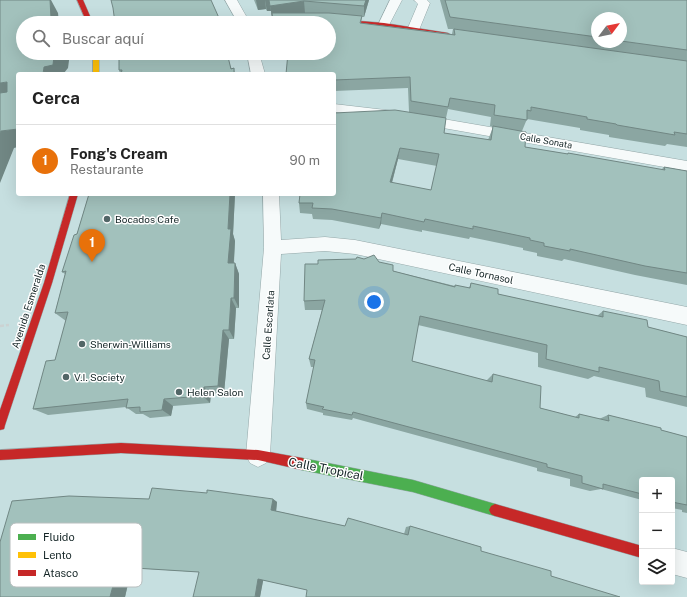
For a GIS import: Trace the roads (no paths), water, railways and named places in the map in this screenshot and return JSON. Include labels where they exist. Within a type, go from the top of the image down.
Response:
[{"type":"street","points":[[80,0],[87,16]]},
{"type":"street","points":[[230,0],[240,16]]},
{"type":"street","points":[[384,25],[396,0]]},
{"type":"street","points":[[413,30],[424,3],[420,0]]},
{"type":"street","points":[[336,21],[384,25],[460,36]]},
{"type":"street","points":[[96,60],[96,72]]},
{"type":"street","points":[[255,60],[258,72]]},
{"type":"street","name":"Calle Sonata","points":[[336,108],[362,110],[687,166]]},
{"type":"street","name":"Avenida Esmeralda","points":[[0,425],[48,283],[73,196]]},
{"type":"street","name":"Calle Escarlata","points":[[258,455],[273,248],[271,196]]},
{"type":"street","name":"Calle Tornasol","points":[[273,248],[325,244],[355,247],[687,316]]},
{"type":"street","name":"Calle Tropical","points":[[0,455],[122,448],[258,455],[414,486],[639,551]]},
{"type":"street","points":[[675,562],[687,565]]},
{"type":"place","name":"Bocados Cafe","points":[[107,219]]},
{"type":"place","name":"Fong's Cream","points":[[92,262]]},
{"type":"place","name":"Sherwin-Williams","points":[[82,344]]},
{"type":"place","name":"V.I. Society","points":[[66,377]]},
{"type":"place","name":"Helen Salon","points":[[179,392]]}]
